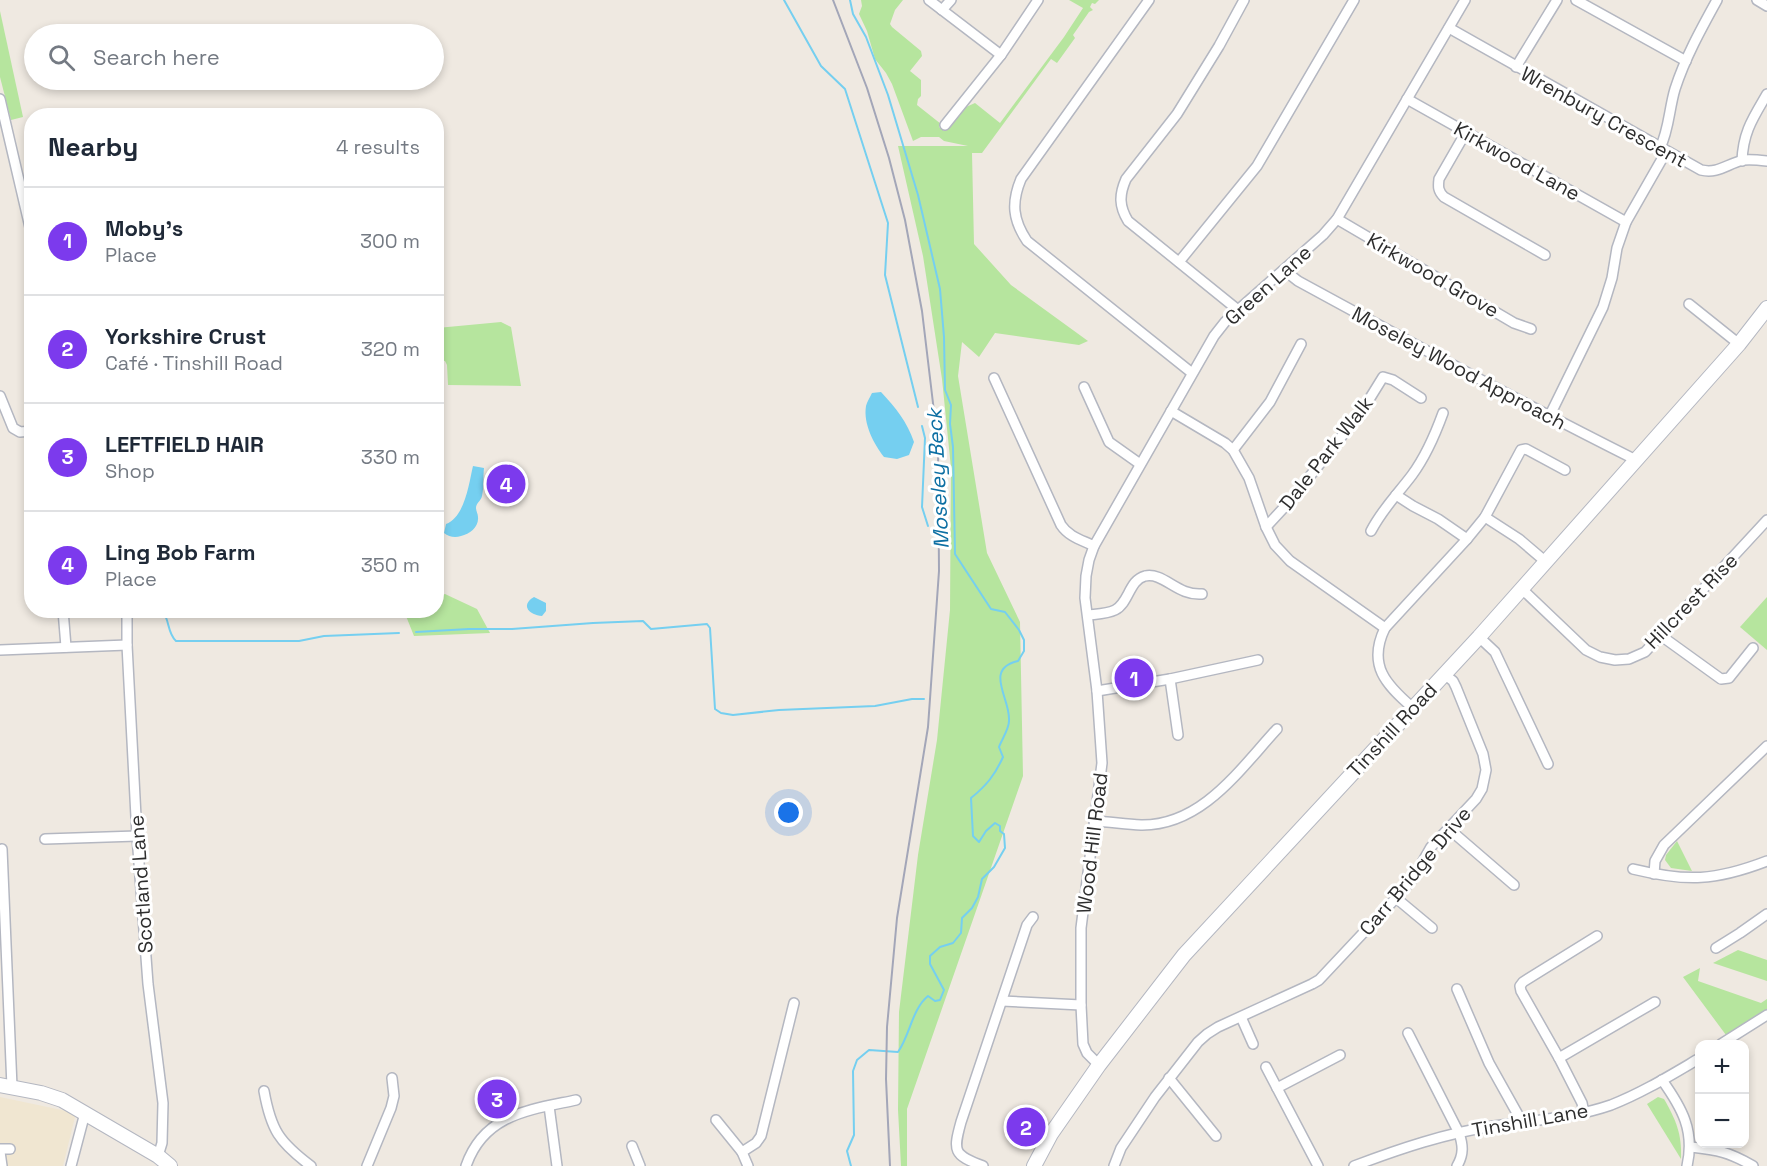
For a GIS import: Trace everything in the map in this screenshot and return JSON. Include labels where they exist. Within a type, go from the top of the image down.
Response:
[{"type":"street","points":[[929,0],[1001,55]]},
{"type":"street","points":[[942,10],[951,0]]},
{"type":"street","points":[[945,125],[1001,55],[1038,0]]},
{"type":"street","points":[[1149,0],[1020,179],[1016,189],[1015,214],[1018,227],[1027,241],[1192,373]]},
{"type":"street","points":[[1238,309],[1128,221],[1120,201],[1121,190],[1126,179],[1177,114],[1244,0]]},
{"type":"street","points":[[1179,262],[1257,166],[1354,0]]},
{"type":"street","name":"Green Lane","points":[[1088,615],[1085,598],[1086,576],[1094,546],[1192,373],[1225,322],[1323,235],[1337,219],[1465,0]]},
{"type":"street","points":[[1516,67],[1557,0]]},
{"type":"street","points":[[1576,0],[1686,61]]},
{"type":"street","points":[[1549,417],[1604,307],[1617,248],[1626,222],[1663,150],[1675,88],[1694,41],[1717,0]]},
{"type":"street","points":[[1757,0],[1767,6]]},
{"type":"street","name":"Wrenbury Crescent","points":[[1449,28],[1701,171],[1724,169],[1752,159],[1767,161]]},
{"type":"street","points":[[1742,161],[1742,144],[1767,94]]},
{"type":"street","points":[[0,99],[24,202]]},
{"type":"street","name":"Kirkwood Lane","points":[[1407,99],[1626,222]]},
{"type":"street","points":[[1466,132],[1439,179],[1440,193],[1545,255]]},
{"type":"street","name":"Kirkwood Grove","points":[[1337,219],[1514,323],[1531,329]]},
{"type":"street","name":"Moseley Wood Approach","points":[[1284,270],[1298,281],[1549,417],[1636,460]]},
{"type":"street","points":[[1689,304],[1739,344]]},
{"type":"street","name":"Tinshill Road","points":[[1034,1166],[1051,1134],[1100,1065],[1184,955],[1479,637],[1739,344],[1767,308]]},
{"type":"street","points":[[1233,450],[1270,402],[1301,344]]},
{"type":"street","name":"Dale Park Walk","points":[[1266,527],[1290,501],[1362,411],[1383,377],[1393,380],[1420,398]]},
{"type":"street","points":[[994,378],[1061,525],[1071,536],[1094,546]]},
{"type":"street","points":[[1084,387],[1109,442],[1140,464]]},
{"type":"street","points":[[0,396],[13,428],[24,432]]},
{"type":"street","points":[[1170,411],[1233,450],[1249,478],[1275,546],[1290,561],[1385,628]]},
{"type":"street","points":[[1371,531],[1382,512],[1421,462],[1431,445],[1443,413]]},
{"type":"street","points":[[1413,708],[1392,690],[1380,668],[1378,648],[1385,628],[1485,517],[1521,450],[1526,449],[1565,470]]},
{"type":"street","points":[[1396,495],[1467,539]]},
{"type":"street","points":[[1485,517],[1519,539],[1546,562]]},
{"type":"street","name":"Hillcrest Rise","points":[[1521,589],[1586,650],[1600,657],[1615,660],[1629,659],[1645,652],[1767,520]]},
{"type":"street","points":[[1088,615],[1121,607],[1136,582],[1148,575],[1155,576],[1186,593],[1202,594]]},
{"type":"street","name":"Wood Hill Road","points":[[1088,615],[1102,752],[1082,928],[1081,1005],[1083,1044],[1087,1053],[1100,1065]]},
{"type":"street","points":[[64,618],[66,646]]},
{"type":"street","name":"Scotland Lane","points":[[127,618],[148,984],[163,1103],[162,1143],[158,1156]]},
{"type":"street","points":[[1660,635],[1725,680],[1754,648]]},
{"type":"street","points":[[1479,637],[1495,652],[1548,764]]},
{"type":"street","points":[[0,650],[127,645]]},
{"type":"street","points":[[1097,691],[1170,679],[1257,660]]},
{"type":"street","name":"Carr Bridge Drive","points":[[1114,1166],[1121,1148],[1169,1078],[1198,1042],[1207,1034],[1318,980],[1396,898],[1421,867],[1431,848],[1476,799],[1482,789],[1486,770],[1483,754],[1456,687],[1453,681],[1444,674]]},
{"type":"street","points":[[1170,679],[1178,735]]},
{"type":"street","points":[[1094,820],[1142,825],[1169,820],[1195,811],[1225,785],[1277,729]]},
{"type":"street","points":[[1654,874],[1655,861],[1664,845],[1767,746]]},
{"type":"street","points":[[1449,829],[1514,885]]},
{"type":"street","points":[[45,839],[138,836]]},
{"type":"street","points":[[2,849],[6,1087],[41,1093],[62,1100],[158,1156],[170,1166]]},
{"type":"street","points":[[1633,869],[1679,878],[1715,876],[1741,871],[1767,861]]},
{"type":"street","points":[[1396,898],[1432,928]]},
{"type":"street","points":[[1716,948],[1767,914]]},
{"type":"street","points":[[983,1166],[964,1159],[955,1144],[1027,925],[1033,917]]},
{"type":"street","points":[[1584,1113],[1582,1103],[1520,986],[1597,936]]},
{"type":"street","points":[[1457,989],[1489,1063],[1522,1122]]},
{"type":"street","points":[[1002,1001],[1081,1005]]},
{"type":"street","points":[[1559,1058],[1655,1002]]},
{"type":"street","points":[[742,1152],[756,1143],[761,1136],[794,1003]]},
{"type":"street","points":[[1727,1040],[1767,1015]]},
{"type":"street","points":[[1240,1017],[1253,1044]]},
{"type":"street","points":[[1408,1033],[1459,1133],[1462,1153],[1457,1166]]},
{"type":"street","points":[[1276,1088],[1326,1066],[1340,1055]]},
{"type":"street","name":"Tinshill Lane","points":[[1354,1166],[1459,1133],[1584,1113],[1610,1105],[1635,1095],[1695,1061]]},
{"type":"street","points":[[1266,1068],[1318,1166]]},
{"type":"street","points":[[367,1166],[392,1108],[392,1078]]},
{"type":"street","points":[[1169,1078],[1216,1136]]},
{"type":"street","points":[[1662,1080],[1675,1098],[1686,1124],[1690,1147],[1687,1166]]},
{"type":"street","points":[[264,1091],[275,1129],[289,1149],[311,1166]]},
{"type":"street","points":[[466,1166],[470,1154],[488,1131],[502,1120],[528,1110],[576,1100]]},
{"type":"street","points":[[549,1106],[557,1166]]},
{"type":"street","points":[[71,1166],[85,1113]]},
{"type":"street","points":[[716,1120],[742,1152],[748,1166]]},
{"type":"street","points":[[632,1146],[640,1166]]},
{"type":"street","points":[[1690,1147],[1734,1154],[1753,1166]]},
{"type":"street","points":[[2,1166],[0,1150],[10,1149]]},
{"type":"shaded area","points":[[0,1097],[76,1113],[63,1166],[0,1166]]},
{"type":"green space","points":[[861,0],[903,0],[895,10],[890,24],[921,51],[922,56],[910,71],[921,80],[921,96],[917,105],[941,124],[939,127],[944,131],[966,107],[975,103],[1000,123],[1083,8],[1069,0],[1099,0],[1095,4],[1092,3],[1090,7],[1093,10],[1089,12],[1073,35],[1075,38],[1057,63],[1051,59],[982,153],[972,153],[974,244],[1011,285],[1088,341],[1079,345],[995,333],[979,357],[962,342],[958,376],[987,553],[1020,622],[1023,776],[907,1109],[907,1166],[901,1166],[898,1110],[899,1012],[918,855],[937,740],[950,610],[951,468],[942,379],[923,256],[898,146],[968,146],[944,141],[939,137],[921,137],[913,141],[892,84],[875,59],[867,31],[859,14],[862,6]]},
{"type":"green space","points":[[0,11],[23,117],[11,120],[0,77]]},
{"type":"green space","points":[[501,322],[511,327],[521,386],[448,385],[447,365],[444,361],[444,327]]},
{"type":"green space","points":[[444,594],[477,609],[490,633],[414,636],[407,618],[444,618]]},
{"type":"green space","points":[[1767,597],[1767,650],[1740,627]]},
{"type":"green space","points":[[1677,841],[1692,871],[1671,868],[1665,860],[1666,855]]},
{"type":"green space","points":[[1738,950],[1767,960],[1767,981],[1713,963]]},
{"type":"green space","points":[[1700,968],[1698,981],[1761,1003],[1767,999],[1767,1010],[1726,1035],[1683,977]]},
{"type":"green space","points":[[1658,1097],[1664,1099],[1675,1121],[1681,1159],[1647,1104]]},
{"type":"water","points":[[881,392],[908,428],[914,442],[909,455],[897,459],[884,457],[870,433],[866,420],[866,406],[872,393]]},
{"type":"water","points":[[473,466],[484,468],[482,496],[476,506],[477,524],[468,534],[459,537],[450,536],[444,533],[446,524],[458,514],[462,507]]},
{"type":"water","points":[[534,597],[546,603],[546,611],[542,616],[533,614],[528,609],[528,603]]},
{"type":"waterway","points":[[784,0],[821,66],[845,89],[888,223],[885,275],[918,407]]},
{"type":"waterway","name":"Moseley Beck","points":[[850,0],[853,14],[866,37],[888,95],[918,195],[940,289],[945,390],[951,405],[955,554],[991,609],[1005,612],[1024,640],[1024,651],[1018,661],[1008,665],[1002,671],[1000,678],[1009,712],[1007,731],[999,747],[1003,757],[990,780],[971,798],[973,836],[979,842],[995,823],[1000,826],[1000,831],[1004,834],[1005,848],[994,867],[982,879],[978,897],[972,908],[962,918],[961,933],[953,943],[940,947],[930,956],[930,964],[944,990],[940,1000],[935,1001],[928,996],[923,1001],[898,1052],[869,1050],[857,1060],[853,1071],[854,1135],[847,1151],[851,1166]]},
{"type":"waterway","points":[[922,426],[925,438],[922,507],[928,526]]},
{"type":"waterway","points":[[166,618],[176,641],[299,641],[324,636],[399,633]]},
{"type":"waterway","points":[[416,632],[643,621],[651,629],[707,624],[710,628],[715,709],[721,713],[733,715],[779,710],[875,706],[924,699]]},
{"type":"railway","points":[[833,0],[867,88],[905,220],[922,311],[938,445],[939,571],[928,727],[897,918],[887,1027],[886,1079],[890,1166]]},
{"type":"place","name":"Ling Bob Farm","points":[[506,484]]},
{"type":"place","name":"Moby's","points":[[1134,678]]},
{"type":"place","name":"LEFTFIELD HAIR","points":[[497,1099]]},
{"type":"place","name":"Yorkshire Crust","points":[[1026,1127]]}]
